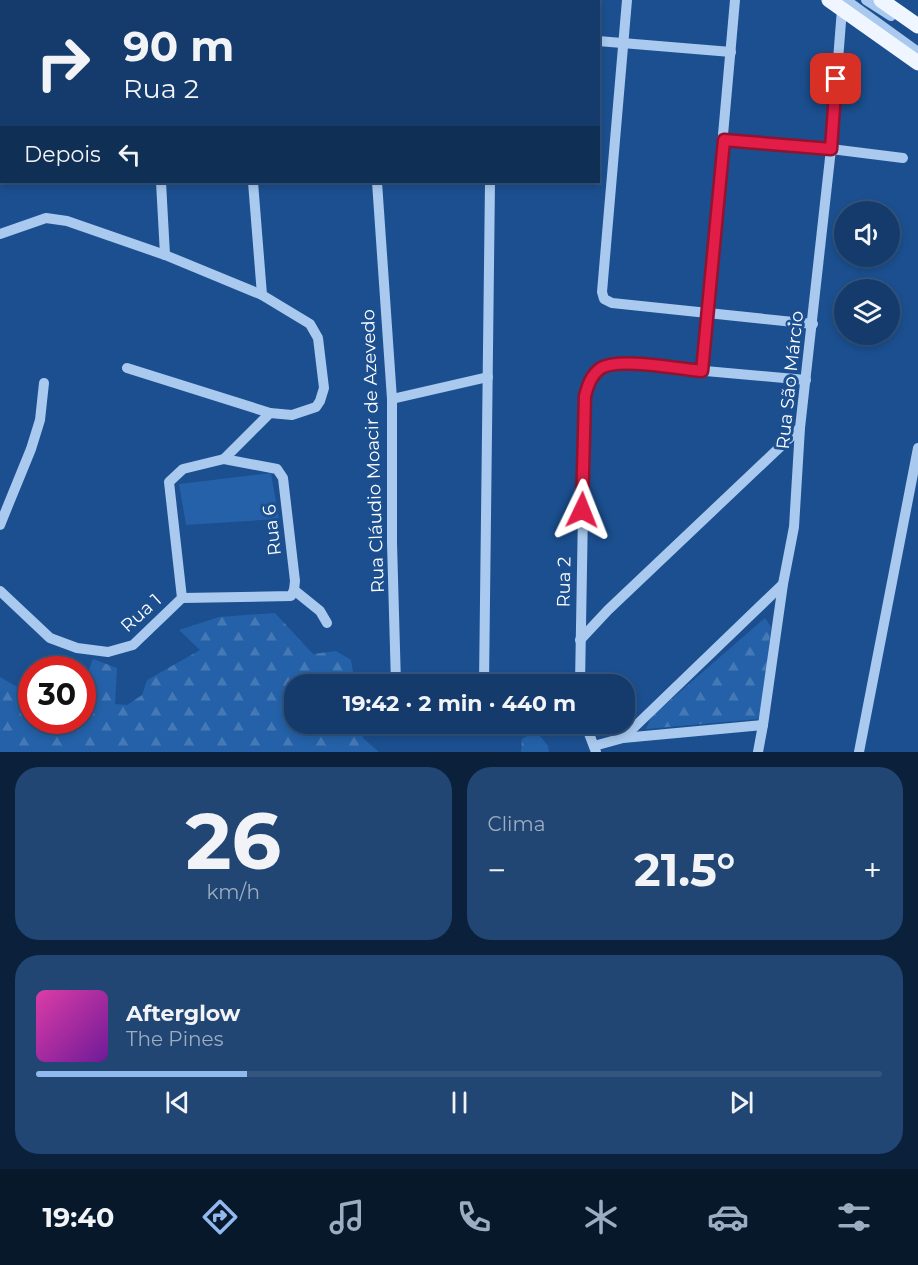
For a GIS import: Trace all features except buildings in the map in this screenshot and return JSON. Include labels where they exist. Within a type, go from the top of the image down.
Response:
[{"type":"main road","points":[[881,0],[918,26]]},
{"type":"main road","points":[[839,3],[918,63]]},
{"type":"street","points":[[627,0],[603,296],[606,301],[612,303],[813,324]]},
{"type":"street","points":[[702,371],[735,0]]},
{"type":"street","points":[[866,0],[918,35]]},
{"type":"street","points":[[839,3],[918,52]]},
{"type":"street","name":"Rua São Márcio","points":[[758,752],[764,725],[783,584],[794,527],[800,428],[831,149],[839,3]]},
{"type":"street","points":[[600,41],[731,52]]},
{"type":"street","points":[[724,140],[903,158]]},
{"type":"street","points":[[161,183],[165,255]]},
{"type":"street","points":[[253,183],[262,295]]},
{"type":"street","name":"Rua Cláudio Moacir de Azevedo","points":[[377,183],[392,399],[392,543],[396,674]]},
{"type":"street","points":[[484,674],[490,183]]},
{"type":"street","points":[[0,234],[46,218],[67,221],[165,255],[262,295],[310,324],[318,338],[324,388],[316,407],[292,415],[270,413],[127,368]]},
{"type":"street","name":"Rua 2","points":[[580,674],[585,396],[588,383],[602,368],[616,363],[806,380]]},
{"type":"street","points":[[392,399],[488,377]]},
{"type":"street","points":[[0,525],[31,449],[40,420],[44,383]]},
{"type":"street","points":[[224,459],[270,413]]},
{"type":"street","points":[[580,640],[608,610],[800,428]]},
{"type":"street","points":[[859,752],[918,448]]},
{"type":"street","name":"Rua 6","points":[[224,459],[277,469],[283,478],[295,581],[294,590]]},
{"type":"street","name":"Rua 1","points":[[0,591],[50,638],[77,648],[108,652],[134,645],[182,598],[169,482],[183,469],[224,459]]},
{"type":"street","points":[[623,738],[783,584]]},
{"type":"street","points":[[182,598],[284,598],[291,596],[294,590],[320,611],[327,623]]},
{"type":"street","points":[[589,734],[595,749],[623,738],[764,725]]},
{"type":"green space","points":[[271,473],[279,519],[186,525],[179,484]]},
{"type":"green space","points":[[275,613],[313,654],[336,651],[351,660],[353,674],[284,674],[284,734],[362,734],[363,738],[379,752],[0,752],[0,677],[18,687],[18,734],[96,734],[96,660],[117,668],[115,704],[127,705],[142,695],[147,680],[200,650],[179,630],[219,617]]},
{"type":"green space","points":[[765,618],[771,627],[762,708],[758,719],[646,729],[651,717]]},
{"type":"green space","points":[[531,734],[538,734],[548,746],[549,752],[521,752],[522,739]]},
{"type":"route","points":[[582,510],[585,396],[588,383],[596,372],[616,363],[702,371],[724,140],[831,149],[836,79]]}]
